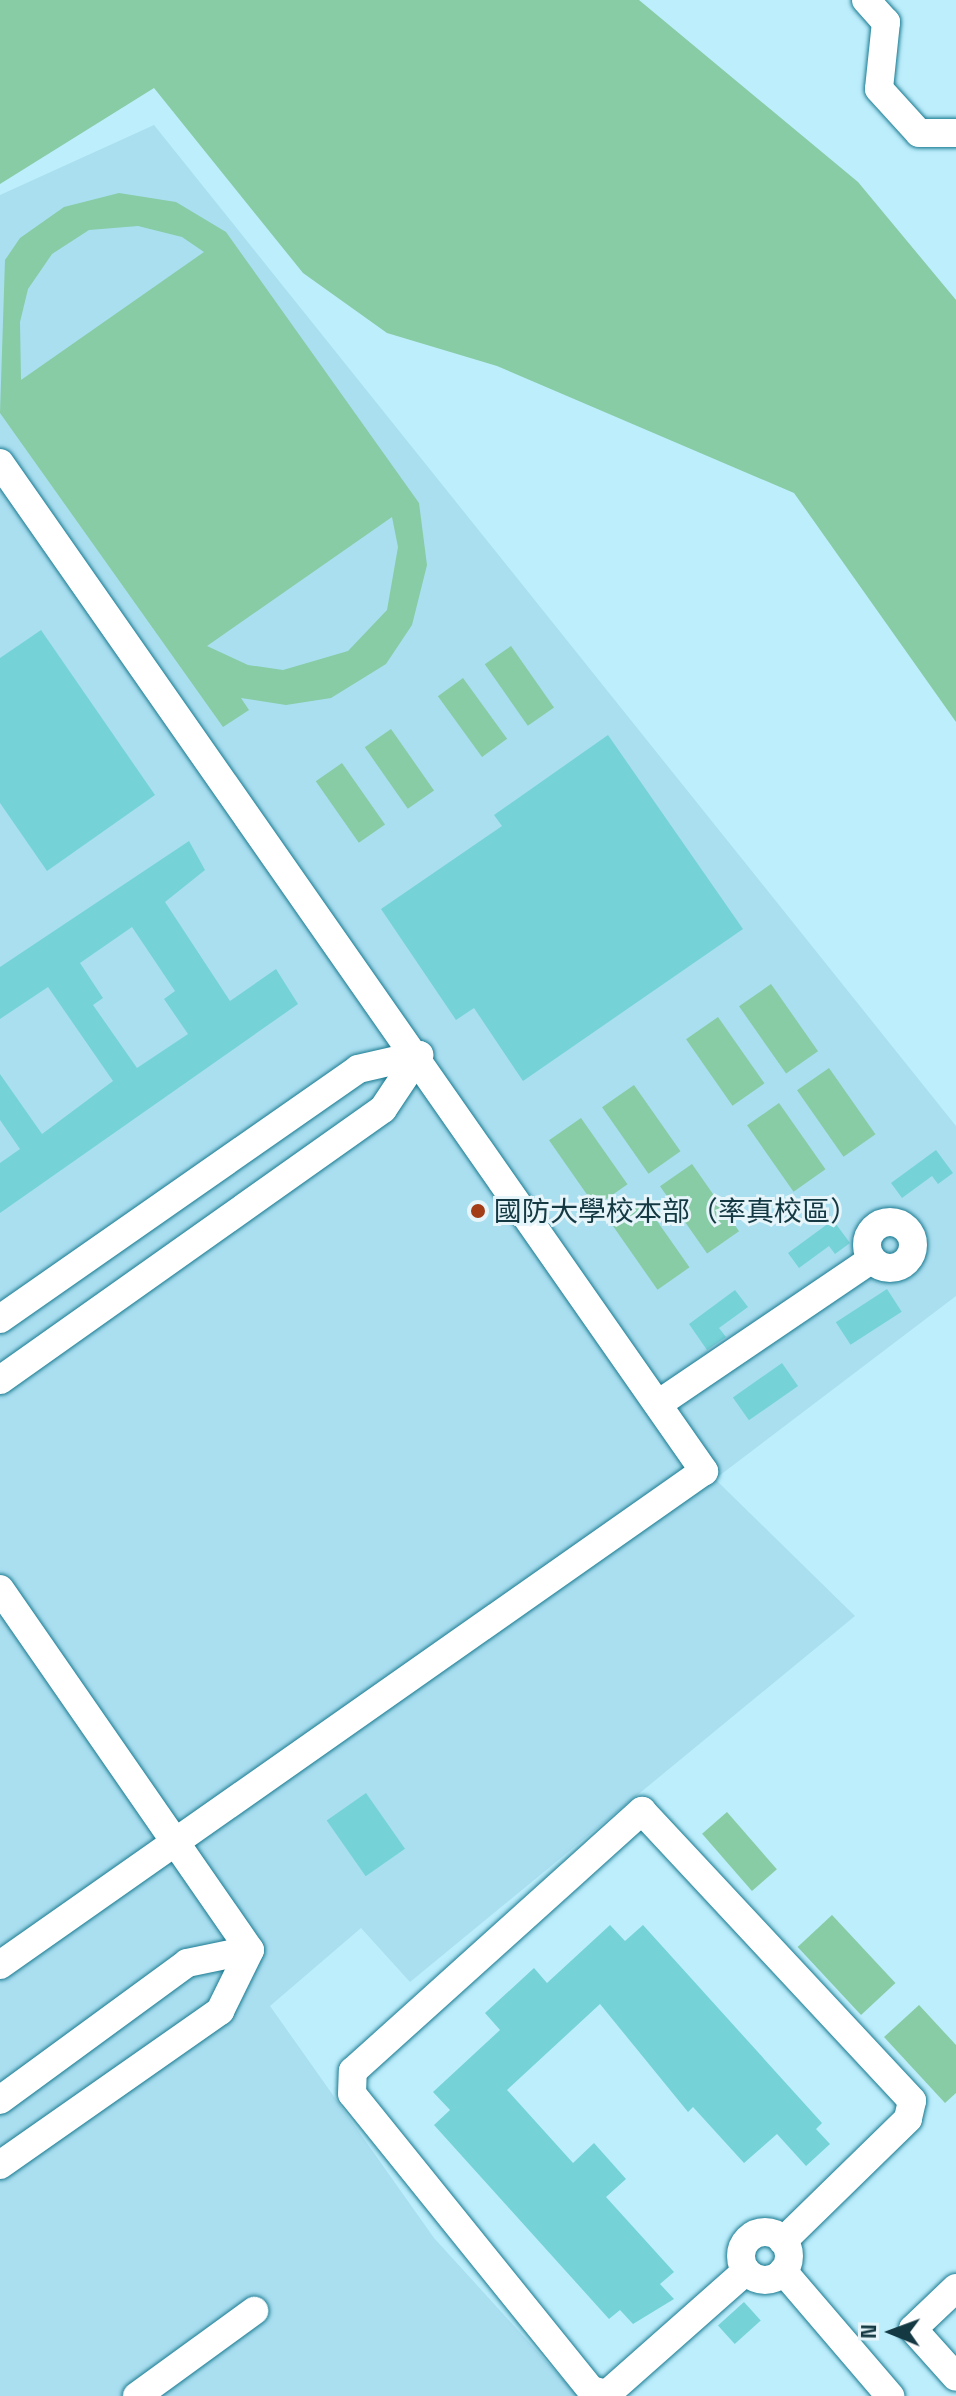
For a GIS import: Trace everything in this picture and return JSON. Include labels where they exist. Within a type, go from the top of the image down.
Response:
[{"type":"street","points":[[866,0],[886,22],[879,89],[919,133],[956,133]]},
{"type":"street","points":[[0,463],[419,1055],[704,1471],[0,1965]]},
{"type":"street","points":[[0,1319],[358,1069],[419,1055]]},
{"type":"street","points":[[0,1380],[383,1109],[419,1055]]},
{"type":"street","points":[[658,1404],[872,1259]]},
{"type":"street","points":[[0,1589],[250,1950]]},
{"type":"street","points":[[746,2271],[607,2394],[591,2390],[352,2094],[353,2071],[642,1811],[912,2101],[908,2119],[783,2241],[783,2271],[890,2396]]},
{"type":"street","points":[[0,2100],[187,1963],[250,1950]]},
{"type":"street","points":[[0,2165],[220,2011],[250,1950]]},
{"type":"street","points":[[783,2241],[754,2234],[741,2251],[746,2271],[764,2281],[783,2271]]},
{"type":"street","points":[[956,2288],[913,2329],[956,2377]]},
{"type":"street","points":[[137,2396],[254,2311]]},
{"type":"shaded area","name":"國防大學校本部（率真校區）","points":[[154,125],[956,1126],[956,1296],[715,1479],[855,1616],[410,1982],[361,1928],[270,2006],[434,2238],[578,2396],[0,2396],[0,195]]},
{"type":"green space","points":[[0,0],[639,0],[858,182],[956,300],[956,722],[794,493],[497,366],[387,333],[303,273],[154,88],[0,184]]},
{"type":"green space","points":[[119,193],[176,202],[226,232],[419,503],[427,565],[412,625],[386,664],[331,698],[286,705],[241,698],[249,710],[223,727],[0,413],[5,260],[20,238],[64,207]],"holes":[[[138,226],[182,237],[204,252],[21,380],[20,322],[28,289],[52,254],[89,230]],[[392,517],[398,547],[387,610],[348,651],[283,670],[248,665],[207,646]]]},
{"type":"green space","points":[[511,646],[554,707],[528,726],[485,664]]},
{"type":"green space","points":[[463,678],[507,739],[482,757],[438,696]]},
{"type":"green space","points":[[391,729],[434,790],[408,809],[365,747]]},
{"type":"green space","points":[[342,763],[385,824],[359,843],[316,781]]},
{"type":"green space","points":[[771,984],[818,1051],[786,1074],[739,1006]]},
{"type":"green space","points":[[718,1017],[764,1083],[733,1106],[686,1039]]},
{"type":"green space","points":[[829,1068],[875,1134],[844,1157],[797,1090]]},
{"type":"green space","points":[[634,1085],[680,1151],[649,1174],[602,1107]]},
{"type":"green space","points":[[779,1103],[825,1169],[794,1192],[747,1125]]},
{"type":"green space","points":[[581,1118],[627,1184],[596,1207],[549,1140]]},
{"type":"green space","points":[[692,1164],[739,1231],[707,1254],[660,1186]]},
{"type":"green space","points":[[643,1201],[689,1267],[658,1290],[611,1223]]},
{"type":"green space","points":[[727,1812],[777,1869],[752,1891],[702,1834]]},
{"type":"green space","points":[[832,1915],[895,1983],[861,2015],[798,1947]]},
{"type":"green space","points":[[919,2005],[956,2045],[956,2093],[945,2103],[884,2037]]},
{"type":"building","points":[[41,630],[155,795],[47,871],[0,803],[0,658]]},
{"type":"building","points":[[608,735],[743,929],[523,1081],[474,1008],[456,1020],[381,909],[502,826],[494,815]]},
{"type":"building","points":[[189,841],[205,870],[165,902],[230,1001],[276,969],[298,1004],[0,1213],[0,1163],[20,1149],[0,1120],[0,1074],[42,1134],[113,1081],[48,987],[0,1019],[0,967]],"holes":[[[132,927],[175,991],[164,999],[188,1034],[137,1068],[93,1005],[103,998],[80,963]]]},
{"type":"building","points":[[936,1150],[953,1173],[938,1184],[932,1176],[902,1198],[891,1183]]},
{"type":"building","points":[[833,1220],[850,1243],[835,1254],[829,1246],[799,1268],[788,1253]]},
{"type":"building","points":[[887,1289],[902,1312],[851,1345],[836,1322]]},
{"type":"building","points":[[735,1290],[748,1307],[719,1328],[726,1337],[707,1350],[689,1324]]},
{"type":"building","points":[[782,1363],[798,1386],[749,1420],[733,1397]]},
{"type":"building","points":[[366,1793],[405,1849],[366,1876],[327,1821]]},
{"type":"building","points":[[610,1925],[625,1941],[643,1925],[822,2123],[816,2129],[830,2144],[806,2166],[777,2134],[744,2163],[693,2107],[688,2112],[600,2004],[507,2090],[573,2163],[594,2143],[626,2179],[606,2197],[674,2272],[660,2284],[674,2299],[633,2324],[620,2310],[609,2319],[434,2125],[450,2110],[433,2092],[500,2030],[485,2013],[534,1968],[547,1983]]},
{"type":"building","points":[[744,2302],[761,2321],[735,2344],[718,2325]]},
{"type":"place","name":"國防大學校本部（率真校區）","points":[[478,1211]]}]
